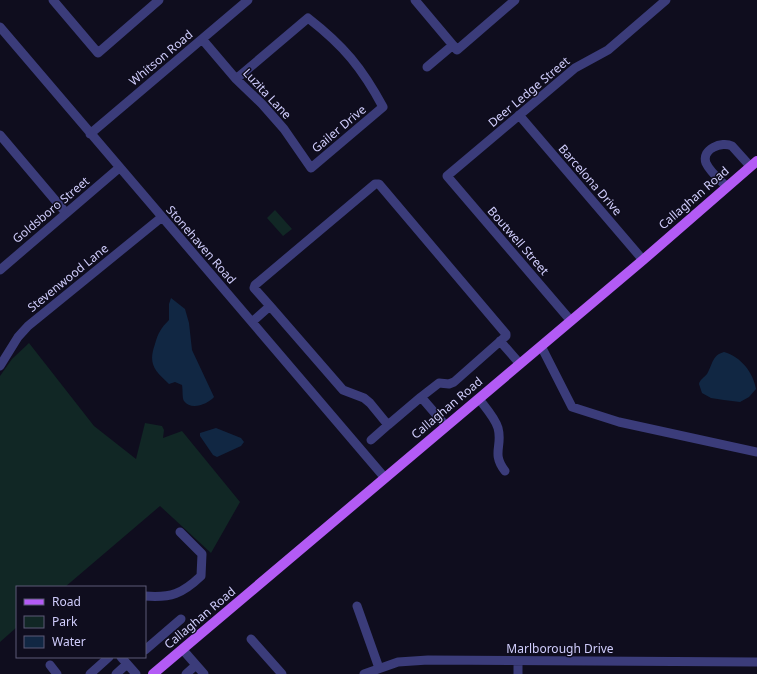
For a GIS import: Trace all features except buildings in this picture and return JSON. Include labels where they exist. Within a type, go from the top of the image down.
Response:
[{"type":"main road","name":"Callaghan Road","points":[[154,674],[643,260],[754,164]]},
{"type":"street","points":[[53,0],[98,53],[159,0]]},
{"type":"street","name":"Whitson Road","points":[[90,134],[248,0]]},
{"type":"street","points":[[415,0],[455,47]]},
{"type":"street","points":[[427,67],[515,0]]},
{"type":"street","name":"Deer Ledge Street","points":[[447,176],[574,68],[608,50],[666,0]]},
{"type":"street","name":"Gailer Drive","points":[[236,79],[308,18],[338,43],[355,61],[367,78],[383,107],[311,168]]},
{"type":"street","name":"Stonehaven Road","points":[[0,27],[385,478]]},
{"type":"street","name":"Luzita Lane","points":[[202,39],[236,79],[262,104],[284,129],[311,168]]},
{"type":"street","name":"Barcelona Drive","points":[[519,115],[643,260]]},
{"type":"street","points":[[0,135],[66,213]]},
{"type":"street","points":[[727,187],[714,174],[706,162],[706,156],[709,151],[720,145],[728,144],[754,164]]},
{"type":"street","name":"Goldsboro Street","points":[[0,270],[119,168]]},
{"type":"street","name":"Boutwell Street","points":[[447,176],[571,321]]},
{"type":"street","points":[[371,440],[439,383],[449,384],[454,382],[506,336],[506,334],[378,184],[375,184],[254,288],[344,390],[364,398],[388,425]]},
{"type":"street","name":"Stevenwood Lane","points":[[0,366],[18,337],[28,326],[162,217]]},
{"type":"street","points":[[252,322],[270,306]]},
{"type":"street","points":[[500,341],[520,364]]},
{"type":"street","points":[[541,346],[572,407],[620,422],[757,452]]},
{"type":"street","points":[[421,397],[446,426]]},
{"type":"street","points":[[479,399],[498,428],[497,452],[500,465],[505,471]]},
{"type":"street","points":[[146,596],[174,596],[188,589],[202,576],[202,554],[180,532]]},
{"type":"street","points":[[357,606],[379,668]]},
{"type":"street","points":[[146,649],[181,619]]},
{"type":"street","points":[[251,639],[282,674]]},
{"type":"street","points":[[183,650],[204,674]]},
{"type":"street","points":[[90,674],[108,658]]},
{"type":"street","name":"Marlborough Drive","points":[[364,674],[398,662],[428,660],[757,662]]},
{"type":"street","points":[[116,674],[124,661],[136,674]]},
{"type":"street","points":[[518,661],[518,674]]},
{"type":"street","points":[[50,665],[58,674]]},
{"type":"street","points":[[186,674],[196,665]]},
{"type":"green space","points":[[275,210],[292,229],[283,236],[267,218]]},
{"type":"green space","points":[[29,343],[94,426],[136,459],[145,423],[162,426],[164,430],[163,438],[182,431],[240,502],[211,553],[160,506],[66,586],[16,586],[16,628],[0,642],[0,376],[12,359]]},
{"type":"water","points":[[171,298],[185,309],[189,323],[192,350],[214,397],[204,404],[191,406],[187,404],[183,400],[182,385],[175,382],[169,384],[156,370],[152,362],[157,337],[169,320],[169,304]]},
{"type":"water","points":[[724,352],[741,361],[749,371],[756,389],[749,397],[740,402],[711,398],[702,393],[699,384],[707,374],[713,360],[717,355]]},
{"type":"water","points":[[216,428],[241,438],[244,442],[241,446],[217,457],[213,455],[200,436],[200,433]]}]
